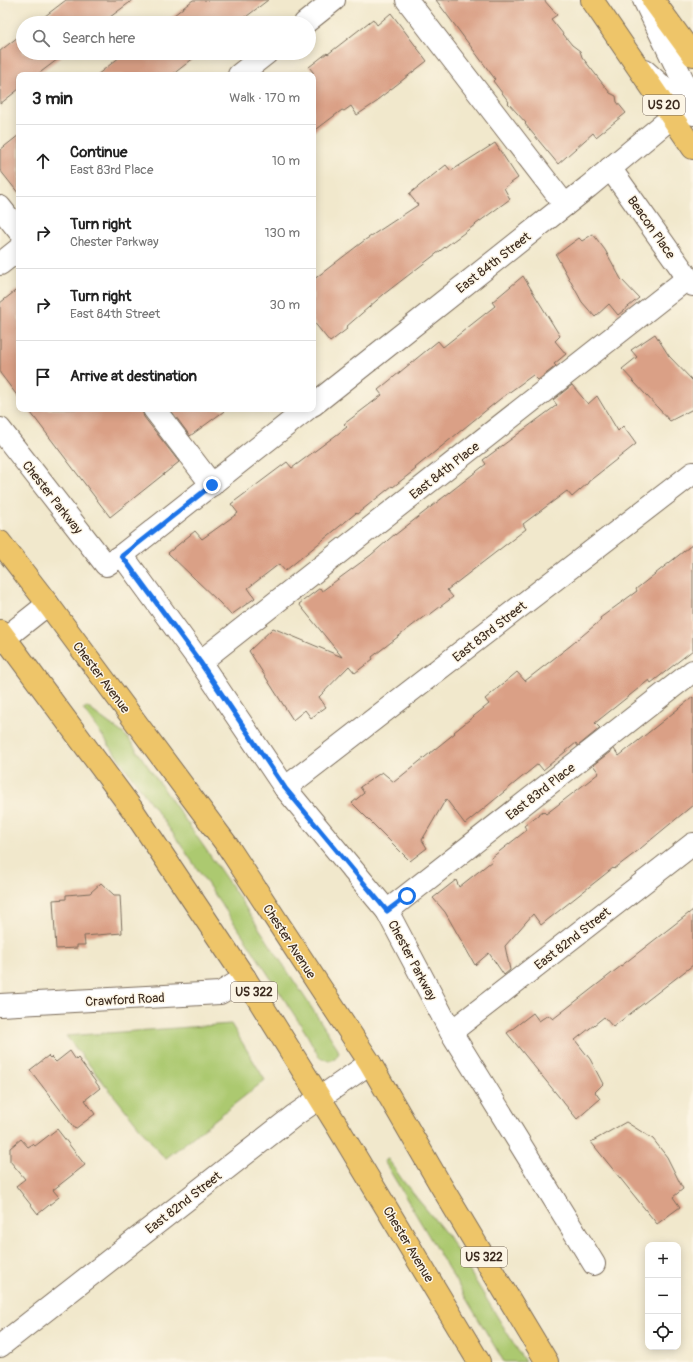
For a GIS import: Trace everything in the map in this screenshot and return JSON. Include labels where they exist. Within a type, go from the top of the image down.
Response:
[{"type":"main road","name":"US 20","points":[[592,0],[693,148]]},
{"type":"main road","points":[[653,0],[693,55]]},
{"type":"main road","name":"Chester Avenue","points":[[0,542],[48,604],[227,845],[370,1063],[440,1184],[547,1362]]},
{"type":"main road","name":"Chester Avenue","points":[[2,637],[132,809],[245,978],[320,1097],[479,1362]]},
{"type":"street","points":[[314,16],[334,0]]},
{"type":"street","points":[[407,0],[565,205]]},
{"type":"street","points":[[644,0],[693,101]]},
{"type":"street","points":[[243,72],[258,60]]},
{"type":"street","points":[[635,63],[693,114]]},
{"type":"street","name":"East 84th Street","points":[[316,403],[565,205],[672,117]]},
{"type":"street","name":"Beacon Place","points":[[610,168],[690,282]]},
{"type":"street","points":[[0,207],[16,227]]},
{"type":"street","points":[[0,264],[16,251]]},
{"type":"street","name":"East 84th Place","points":[[200,662],[690,282]]},
{"type":"street","points":[[156,412],[212,485]]},
{"type":"street","points":[[114,560],[304,412]]},
{"type":"street","name":"Chester Parkway","points":[[0,429],[200,662],[285,788],[387,911],[451,1032],[594,1264]]},
{"type":"street","name":"East 83rd Street","points":[[285,788],[693,473]]},
{"type":"street","points":[[2,637],[48,604]]},
{"type":"street","name":"East 83rd Place","points":[[387,911],[693,671]]},
{"type":"street","name":"East 82nd Street","points":[[451,1032],[693,844]]},
{"type":"street","name":"Crawford Road","points":[[0,1006],[220,993],[245,978]]},
{"type":"street","name":"East 82nd Street","points":[[0,1346],[320,1097],[370,1063]]},
{"type":"green space","points":[[87,707],[125,735],[131,742],[234,890],[337,1047],[339,1053],[335,1059],[329,1061],[319,1057],[306,1033],[246,940],[176,838],[83,709]]},
{"type":"green space","points":[[231,1024],[265,1080],[165,1159],[66,1036]]},
{"type":"green space","points":[[388,1159],[403,1181],[448,1236],[525,1362],[504,1362],[384,1161]]},
{"type":"building","points":[[66,0],[133,0],[111,16],[45,16]]},
{"type":"building","points":[[193,0],[268,0],[247,16],[173,16]]},
{"type":"building","points":[[436,0],[544,0],[557,15],[551,19],[572,45],[580,51],[582,57],[610,93],[616,96],[617,102],[626,113],[596,137],[593,133],[558,164],[525,124],[526,123],[508,103],[509,102],[493,81],[495,79]]},
{"type":"building","points":[[391,13],[427,61],[377,100],[378,101],[357,115],[351,106],[344,111],[342,110],[316,130],[316,72],[313,72],[309,67],[373,19],[377,25]]},
{"type":"building","points":[[16,38],[16,60],[57,60],[41,72],[16,72],[16,91],[0,104],[0,51]]},
{"type":"building","points":[[116,60],[191,60],[176,72],[101,72]]},
{"type":"building","points":[[16,137],[16,190],[0,170],[0,150]]},
{"type":"building","points":[[495,143],[518,178],[504,188],[510,199],[384,294],[346,327],[347,329],[330,342],[316,325],[316,278],[365,240],[418,205],[409,194],[446,165],[451,171]]},
{"type":"building","points":[[593,234],[605,250],[621,279],[639,298],[618,315],[609,304],[595,317],[582,302],[556,255],[579,238],[582,241]]},
{"type":"building","points":[[523,276],[560,336],[555,341],[566,354],[554,364],[556,366],[538,380],[533,375],[500,399],[415,468],[416,469],[357,514],[356,513],[285,571],[279,564],[248,588],[255,598],[231,615],[168,553],[195,531],[202,539],[238,513],[231,504],[287,462],[292,468],[347,427],[344,424],[382,395],[378,390],[438,341],[443,347],[495,306],[492,302]]},
{"type":"building","points":[[16,290],[16,394],[0,373],[0,303]]},
{"type":"building","points":[[655,334],[669,356],[693,381],[693,409],[670,421],[622,369],[637,357],[631,350]]},
{"type":"building","points":[[572,385],[588,404],[597,396],[618,431],[623,426],[636,444],[588,482],[572,497],[567,491],[523,524],[526,529],[447,590],[453,597],[428,616],[426,615],[372,657],[373,659],[355,673],[349,666],[319,697],[326,707],[311,718],[305,710],[293,720],[249,651],[273,628],[342,657],[299,604],[320,588],[322,591],[371,555],[395,534],[486,464],[483,460],[557,405],[553,400]]},
{"type":"building","points":[[30,412],[143,412],[144,417],[179,462],[110,517]]},
{"type":"building","points":[[172,412],[223,412],[190,436]]},
{"type":"building","points":[[693,544],[693,650],[651,683],[649,680],[595,723],[600,728],[578,746],[576,743],[543,770],[538,764],[465,824],[446,799],[422,840],[427,848],[410,861],[352,803],[364,793],[360,787],[382,772],[394,782],[489,704],[485,699],[517,672],[525,681],[601,620],[600,618],[637,591],[636,589]]},
{"type":"building","points":[[693,697],[693,805],[635,853],[614,869],[613,868],[541,925],[533,914],[505,946],[510,970],[504,975],[489,953],[475,965],[445,912],[433,898],[456,880],[459,887],[492,861],[491,858],[527,830],[524,826],[543,811],[546,814],[599,773],[593,765],[614,749],[619,756]]},
{"type":"building","points":[[101,883],[114,895],[120,895],[122,933],[84,936],[85,945],[77,945],[77,948],[56,949],[53,900],[66,899],[66,895],[90,893]]},
{"type":"building","points":[[693,910],[693,965],[613,1027],[604,1017],[575,1040],[590,1059],[603,1084],[595,1092],[600,1099],[577,1119],[507,1033],[533,1013],[539,1021],[548,1015],[553,1019]]},
{"type":"building","points":[[70,1051],[76,1060],[78,1058],[100,1088],[85,1100],[95,1114],[75,1129],[30,1070],[48,1056],[56,1062]]},
{"type":"building","points":[[626,1122],[653,1139],[667,1157],[683,1189],[673,1197],[680,1207],[657,1224],[591,1142]]},
{"type":"building","points":[[57,1129],[85,1165],[53,1190],[59,1197],[38,1214],[16,1186],[25,1179],[10,1161],[10,1148],[21,1139],[28,1147],[33,1144],[35,1146]]},
{"type":"route","points":[[212,485],[122,556],[200,662],[285,788],[387,911],[407,896]]}]
